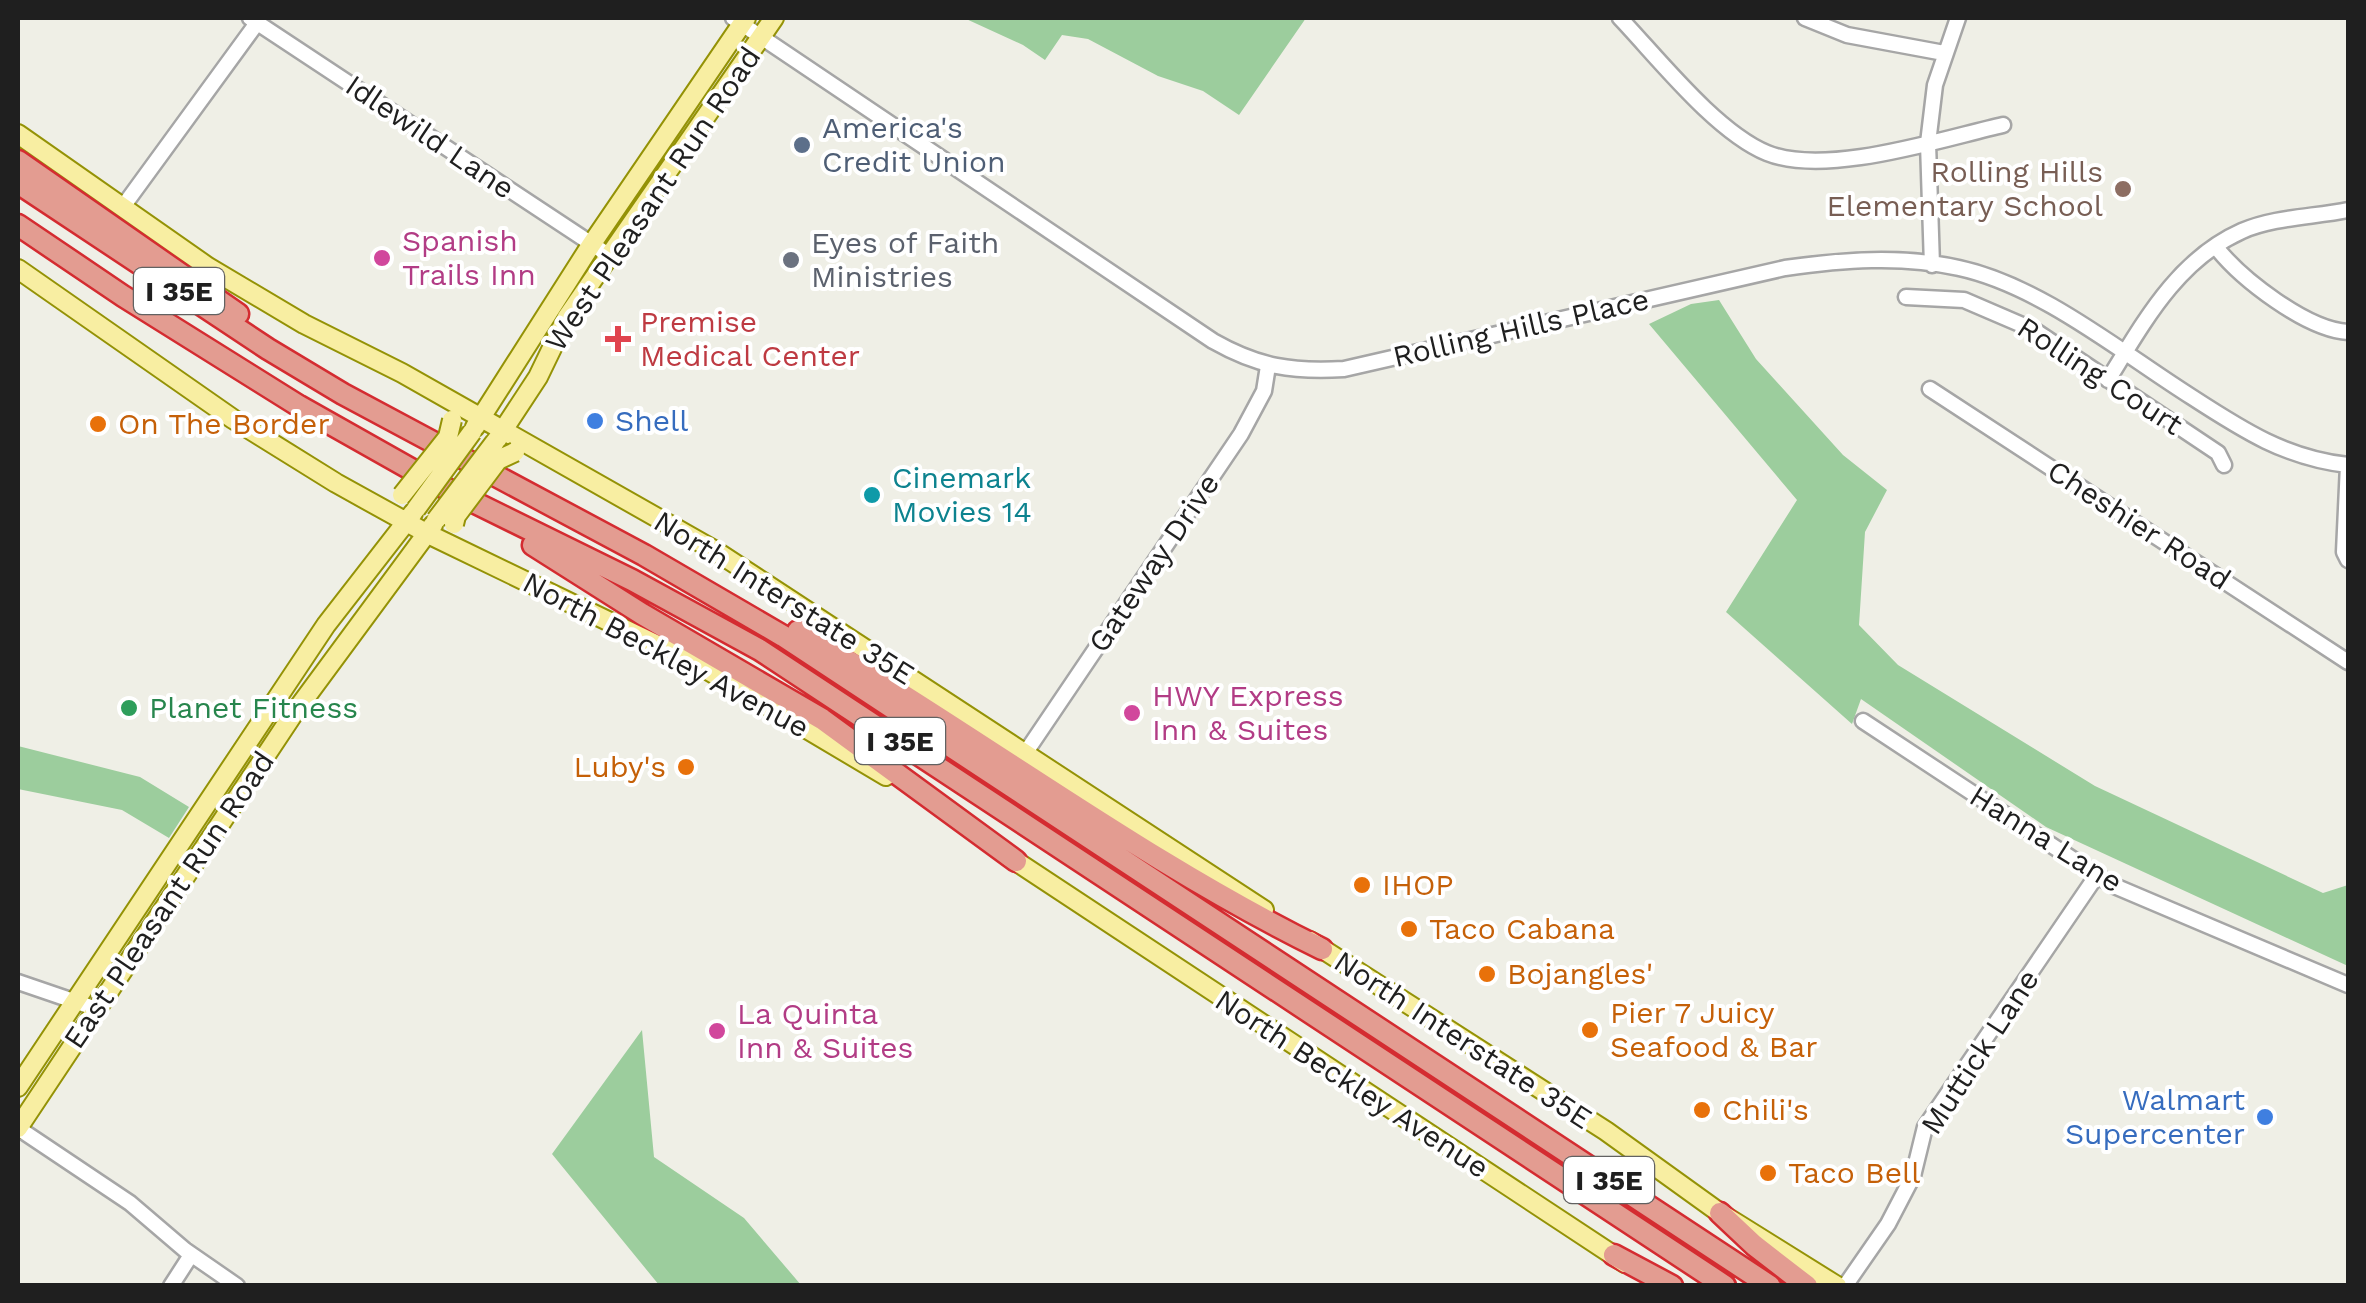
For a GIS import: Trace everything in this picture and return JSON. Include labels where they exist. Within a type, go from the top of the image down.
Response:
[{"type":"highway","points":[[18,160],[284,345],[343,394]]},
{"type":"highway","name":"I 35E","points":[[18,184],[268,350],[644,555],[856,683],[1770,1286]]},
{"type":"highway","name":"I 35E","points":[[18,225],[262,384],[364,443],[760,650],[1725,1286]]},
{"type":"highway","points":[[18,241],[123,296]]},
{"type":"highway","points":[[364,443],[394,471],[516,534],[642,614],[807,710],[1016,861]]},
{"type":"highway","points":[[644,555],[696,575],[845,658],[1160,860],[1260,919],[1322,950]]},
{"type":"highway","points":[[1720,1213],[1807,1286]]},
{"type":"highway","points":[[1614,1255],[1672,1286]]},
{"type":"main road","name":"West Pleasant Run Road","points":[[499,437],[538,377],[568,318],[774,18]]},
{"type":"main road","name":"West Pleasant Run Road","points":[[476,426],[740,20]]},
{"type":"main road","name":"North Interstate 35E","points":[[18,134],[212,269],[304,324],[417,382],[476,426],[591,479],[714,550],[1606,1132],[1720,1213],[1837,1286]]},
{"type":"main road","name":"North Beckley Avenue","points":[[18,269],[286,452],[408,508],[439,526],[466,553],[698,665],[872,767],[1658,1286]]},
{"type":"main road","points":[[286,452],[305,455],[408,508],[448,436],[452,420],[449,410],[417,382]]},
{"type":"main road","name":"East Pleasant Run Road","points":[[18,1086],[326,625],[408,508],[476,426]]},
{"type":"main road","name":"East Pleasant Run Road","points":[[18,1128],[281,732],[439,526],[499,437]]},
{"type":"main road","points":[[439,526],[456,516],[498,460],[515,452],[568,477],[591,479]]},
{"type":"main road","points":[[439,526],[454,532],[466,553]]},
{"type":"main road","points":[[263,721],[281,732]]},
{"type":"main road","points":[[206,806],[224,818]]},
{"type":"main road","points":[[170,859],[189,870]]},
{"type":"street","points":[[1620,18],[1723,124],[1767,153],[1792,160],[1824,162],[2003,125]]},
{"type":"street","points":[[1805,18],[1829,22],[1892,45],[1944,53]]},
{"type":"street","points":[[1932,265],[1928,143],[1935,85],[1958,18]]},
{"type":"street","points":[[122,208],[254,20]]},
{"type":"street","name":"Idlewild Lane","points":[[254,20],[610,256]]},
{"type":"street","name":"Rolling Hills Place","points":[[740,20],[1213,342],[1268,366],[1312,371],[1344,368],[1785,268],[1852,260],[1932,265],[1958,268],[1996,280],[2033,297],[2265,442],[2288,453],[2348,465]]},
{"type":"street","points":[[2108,380],[2155,304],[2202,254],[2242,231],[2348,210]]},
{"type":"street","points":[[2216,247],[2232,268],[2275,300],[2334,331],[2348,332]]},
{"type":"street","name":"Rolling Court","points":[[1906,297],[1964,300],[2034,330],[2218,453],[2224,466]]},
{"type":"street","name":"Gateway Drive","points":[[1026,752],[1241,434],[1264,391],[1268,366]]},
{"type":"street","name":"Cheshier Road","points":[[1930,388],[2348,662]]},
{"type":"street","points":[[2348,465],[2344,552],[2348,560]]},
{"type":"street","name":"Hanna Lane","points":[[1863,721],[2112,885],[2348,985]]},
{"type":"street","name":"Muttick Lane","points":[[1845,1286],[1888,1224],[1913,1176],[1925,1127],[2098,875]]},
{"type":"street","points":[[18,982],[97,1008]]},
{"type":"street","points":[[18,1128],[130,1204],[191,1255],[236,1286]]},
{"type":"street","points":[[171,1286],[191,1255]]},
{"type":"green space","points":[[964,18],[1306,18],[1239,115],[1203,91],[1158,76],[1088,39],[1062,35],[1045,60],[1023,45]]},
{"type":"green space","points":[[1719,300],[1756,359],[1843,455],[1887,490],[1865,532],[1859,625],[1898,665],[2095,786],[2323,893],[2348,885],[2348,966],[2046,827],[1861,699],[1852,724],[1726,612],[1797,500],[1649,324],[1691,304]]},
{"type":"green space","points":[[18,746],[140,777],[189,807],[169,838],[122,810],[18,789]]},
{"type":"green space","points":[[642,1030],[654,1157],[744,1218],[801,1285],[659,1285],[552,1154]]},
{"type":"place","name":"America's Credit Union","points":[[802,145]]},
{"type":"place","name":"Rolling Hills Elementary School","points":[[2123,189]]},
{"type":"place","name":"Spanish Trails Inn","points":[[382,258]]},
{"type":"place","name":"Eyes of Faith Ministries","points":[[791,260]]},
{"type":"place","name":"Premise Medical Center","points":[[618,339]]},
{"type":"place","name":"Shell","points":[[595,421]]},
{"type":"place","name":"On The Border","points":[[98,424]]},
{"type":"place","name":"Cinemark Movies 14","points":[[872,495]]},
{"type":"place","name":"Planet Fitness","points":[[129,708]]},
{"type":"place","name":"HWY Express Inn & Suites","points":[[1132,713]]},
{"type":"place","name":"Luby's","points":[[686,767]]},
{"type":"place","name":"IHOP","points":[[1362,885]]},
{"type":"place","name":"Taco Cabana","points":[[1409,929]]},
{"type":"place","name":"Bojangles'","points":[[1487,974]]},
{"type":"place","name":"Pier 7 Juicy Seafood & Bar","points":[[1590,1030]]},
{"type":"place","name":"La Quinta Inn & Suites","points":[[717,1031]]},
{"type":"place","name":"Chili's","points":[[1702,1110]]},
{"type":"place","name":"Walmart Supercenter","points":[[2265,1117]]},
{"type":"place","name":"Taco Bell","points":[[1768,1173]]}]
